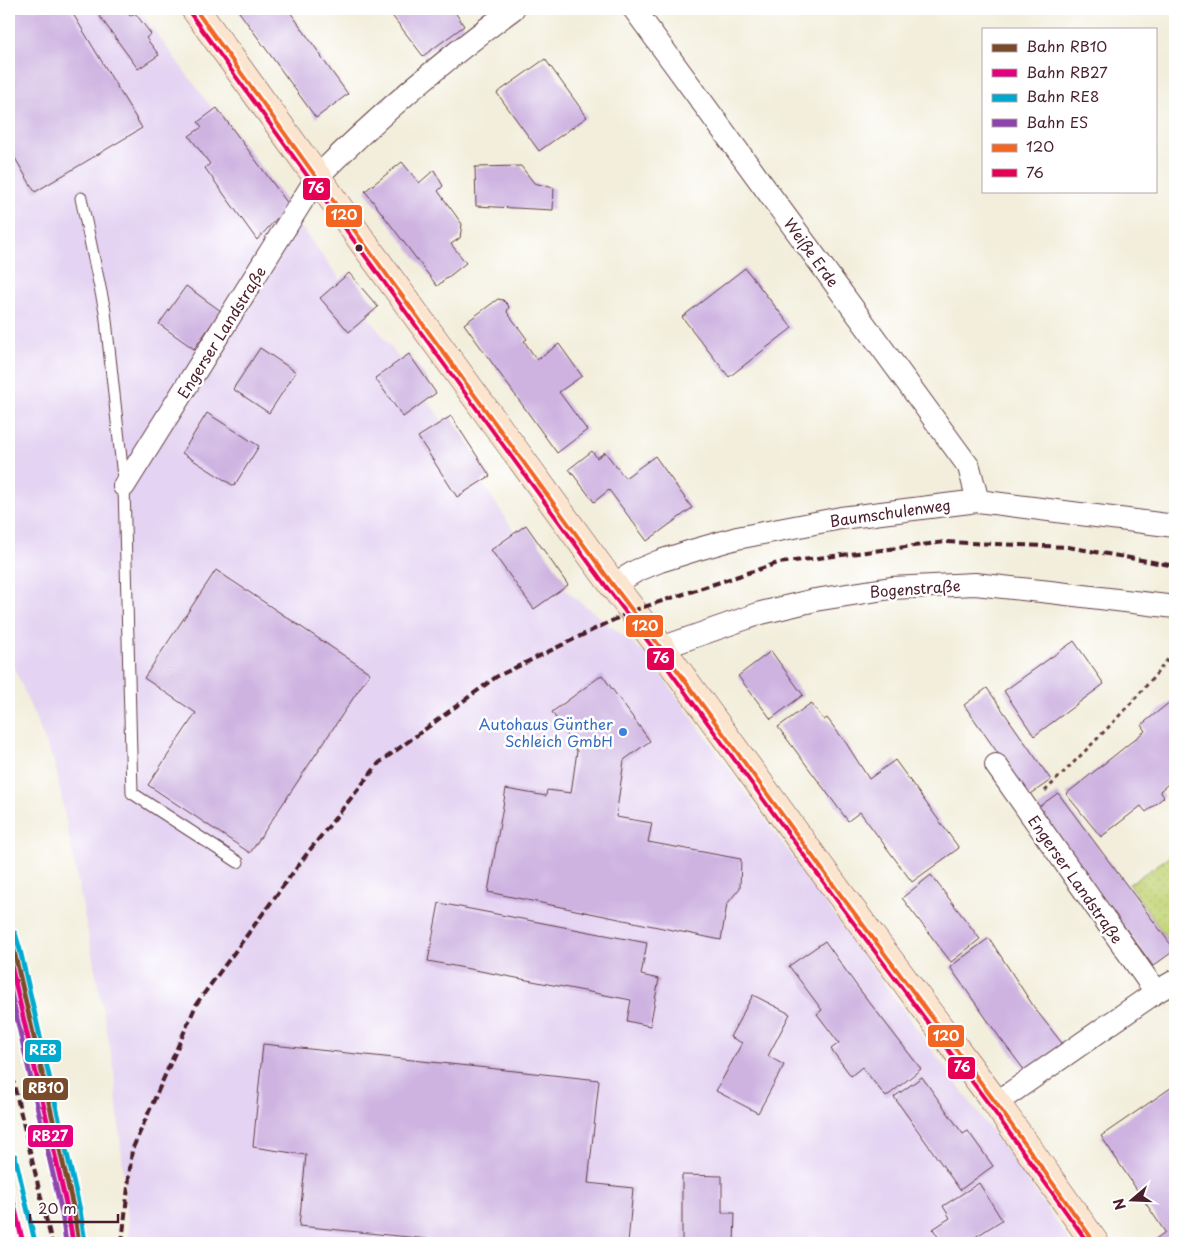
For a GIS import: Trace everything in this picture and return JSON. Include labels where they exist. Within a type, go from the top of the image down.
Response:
[{"type":"main road","points":[[195,9],[364,245],[840,894],[996,1103],[1095,1243]]},
{"type":"street","name":"Engerser Landstraße","points":[[124,486],[317,177],[350,143],[459,50],[513,9]]},
{"type":"street","name":"Weiße Erde","points":[[634,9],[969,467],[978,501]]},
{"type":"street","name":"Baumschulenweg","points":[[613,585],[636,571],[660,561],[738,538],[841,518],[978,501],[1175,526]]},
{"type":"street","name":"Bogenstraße","points":[[661,648],[761,614],[815,600],[891,588],[976,584],[1175,607]]},
{"type":"street","name":"Engerser Landstraße","points":[[996,765],[1156,992]]},
{"type":"street","points":[[996,1103],[1156,992],[1175,981]]},
{"type":"lane","points":[[82,198],[105,311],[124,486],[132,792],[238,862]]},
{"type":"path","points":[[1027,809],[1103,732],[1162,668],[1175,650]]},
{"type":"shaded area","points":[[9,9],[138,9],[408,370],[540,570],[646,654],[1071,1243],[130,1243],[113,1062],[55,765],[9,655]]},
{"type":"green space","points":[[1175,853],[1175,951],[1129,884]]},
{"type":"building","points":[[9,9],[70,9],[142,128],[35,192],[9,148]]},
{"type":"building","points":[[105,9],[125,9],[130,16],[135,13],[151,34],[146,38],[159,55],[138,69],[98,14]]},
{"type":"building","points":[[237,9],[288,9],[348,94],[316,118]]},
{"type":"building","points":[[387,9],[453,9],[464,26],[423,56]]},
{"type":"building","points":[[545,59],[587,117],[539,151],[497,93]]},
{"type":"building","points":[[217,108],[289,205],[257,240],[205,168],[210,164],[189,136],[202,127],[198,122]]},
{"type":"building","points":[[402,162],[419,183],[434,170],[443,186],[438,191],[462,224],[460,238],[451,244],[466,263],[437,286],[365,191]]},
{"type":"building","points":[[521,166],[534,183],[554,188],[553,210],[476,206],[475,167]]},
{"type":"building","points":[[745,268],[792,328],[729,377],[682,317]]},
{"type":"building","points":[[349,273],[378,307],[349,332],[320,298]]},
{"type":"building","points":[[186,286],[221,311],[194,349],[159,324]]},
{"type":"building","points":[[498,299],[503,300],[509,306],[507,312],[527,339],[524,341],[537,360],[559,344],[582,376],[559,392],[587,430],[557,453],[464,324]]},
{"type":"building","points":[[260,348],[296,372],[269,413],[233,389]]},
{"type":"building","points":[[409,354],[436,393],[403,417],[375,378]]},
{"type":"building","points":[[207,413],[259,446],[234,486],[182,453]]},
{"type":"building","points":[[451,416],[490,476],[457,497],[418,437]]},
{"type":"building","points":[[592,451],[597,458],[605,452],[625,478],[655,456],[692,508],[647,541],[609,490],[594,502],[569,469]]},
{"type":"building","points":[[526,525],[568,585],[534,609],[491,550]]},
{"type":"building","points":[[216,570],[370,673],[250,853],[148,785],[196,713],[144,678]]},
{"type":"building","points":[[1074,641],[1104,684],[1034,736],[1004,691]]},
{"type":"building","points":[[771,651],[803,695],[771,719],[738,676]]},
{"type":"building","points":[[602,675],[650,741],[624,760],[616,817],[652,823],[648,842],[741,859],[740,888],[727,904],[721,940],[488,892],[506,789],[546,796],[547,790],[571,793],[577,751],[552,712]]},
{"type":"building","points":[[987,688],[1051,780],[1028,796],[964,705]]},
{"type":"building","points":[[1175,698],[1175,778],[1160,791],[1164,797],[1146,812],[1141,806],[1101,837],[1066,794],[1145,731],[1141,725]]},
{"type":"building","points":[[811,703],[824,720],[827,718],[869,779],[895,760],[959,848],[912,882],[860,812],[848,821],[778,727]]},
{"type":"building","points":[[1058,793],[1175,950],[1153,966],[1037,808]]},
{"type":"building","points":[[931,875],[980,939],[951,962],[902,898]]},
{"type":"building","points":[[439,903],[647,943],[641,975],[659,979],[650,1026],[627,1021],[631,1000],[428,961]]},
{"type":"building","points":[[989,938],[1036,1010],[1065,1047],[1028,1075],[950,967]]},
{"type":"building","points":[[825,941],[856,985],[921,1069],[886,1097],[862,1067],[851,1076],[831,1049],[839,1043],[817,1014],[822,1010],[789,966]]},
{"type":"building","points":[[753,995],[790,1014],[768,1056],[784,1065],[758,1113],[716,1091],[742,1043],[730,1037]]},
{"type":"building","points":[[263,1044],[599,1080],[588,1183],[633,1188],[628,1243],[468,1243],[299,1226],[306,1155],[253,1147]]},
{"type":"building","points":[[922,1077],[963,1134],[968,1131],[993,1166],[960,1190],[894,1097]]},
{"type":"building","points":[[1175,1085],[1175,1243],[1150,1243],[1165,1232],[1101,1136]]},
{"type":"building","points":[[682,1175],[722,1176],[722,1213],[735,1213],[734,1243],[682,1243]]},
{"type":"building","points":[[979,1183],[1002,1220],[966,1243],[942,1243],[933,1229],[950,1218],[943,1206]]},
{"type":"railway","points":[[122,1243],[132,1150],[197,1003],[309,851],[379,763],[496,677],[632,611],[778,563],[945,542],[1068,547],[1175,566]]},
{"type":"railway","points":[[9,1064],[52,1243]]},
{"type":"rail line","name":"RE8","points":[[15,933],[80,1210],[85,1242]]},
{"type":"rail line","name":"RB10","points":[[9,935],[74,1211],[79,1243]]},
{"type":"rail line","name":"RB27","points":[[9,956],[68,1212],[73,1243]]},
{"type":"rail line","name":"ES","points":[[9,984],[62,1213],[66,1243]]},
{"type":"rail line","name":"RE8","points":[[15,1156],[35,1242]]},
{"type":"rail line","name":"RB27","points":[[9,1184],[23,1243]]},
{"type":"transit line","name":"120","points":[[195,9],[613,585],[996,1103],[1095,1243]]},
{"type":"transit line","name":"76","points":[[190,13],[608,589],[991,1107],[1088,1243]]},
{"type":"place","name":"Autohaus Günther Schleich GmbH","points":[[623,732]]}]
